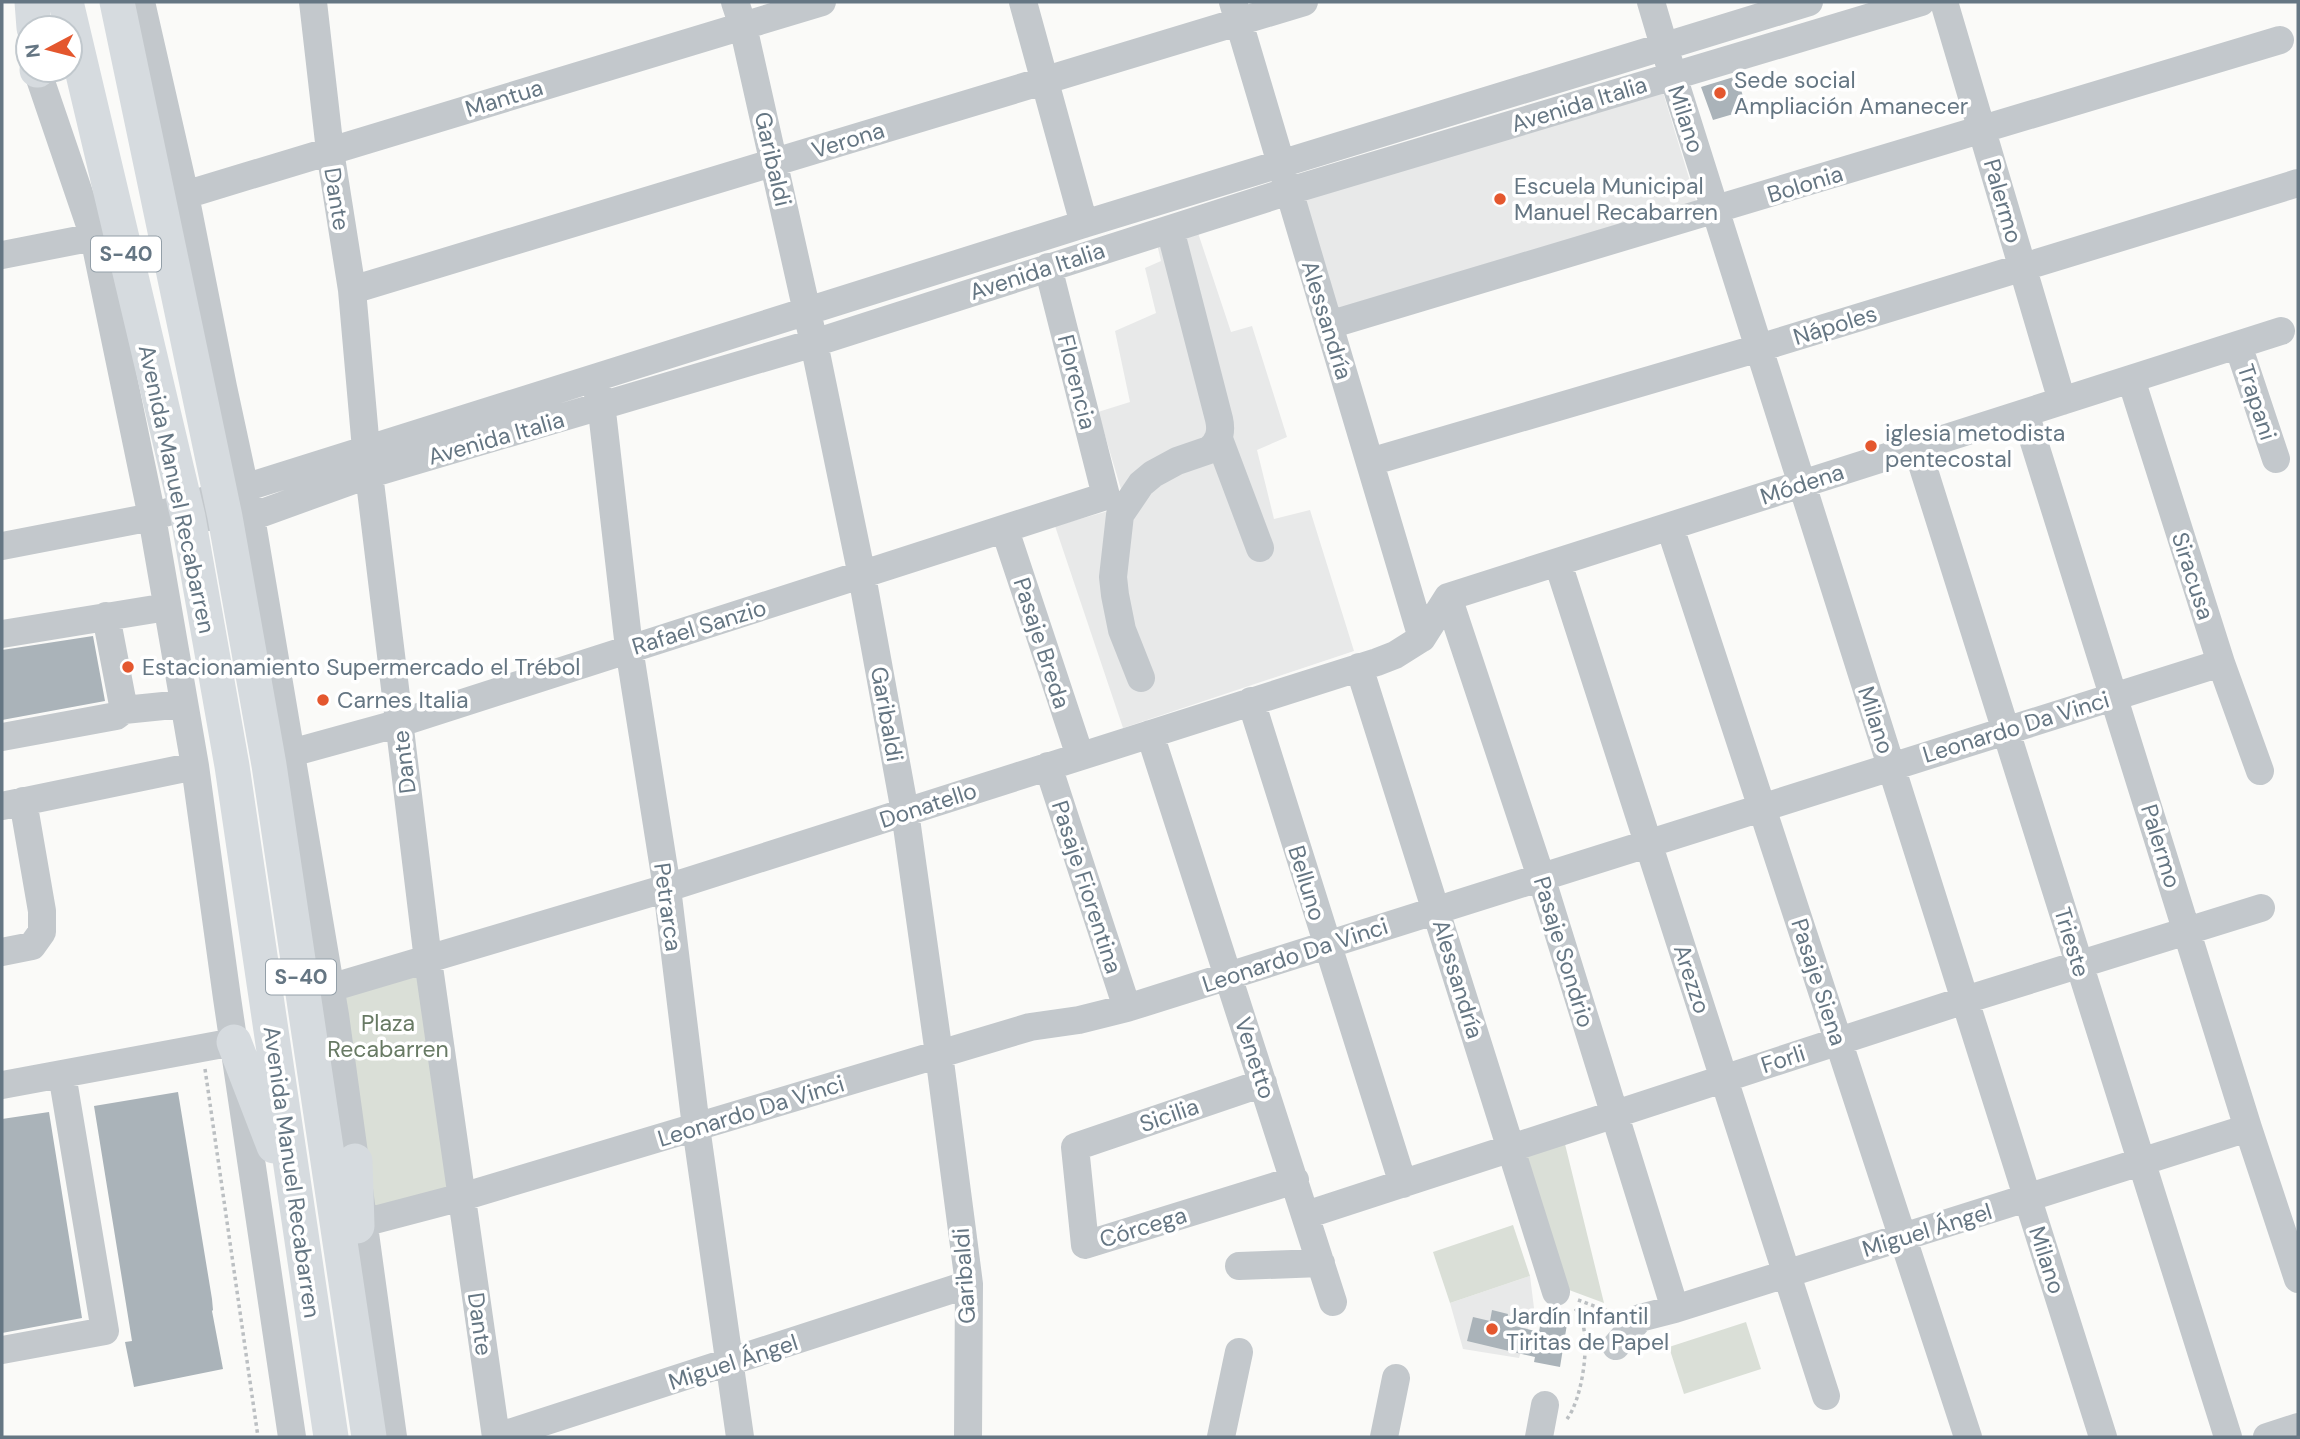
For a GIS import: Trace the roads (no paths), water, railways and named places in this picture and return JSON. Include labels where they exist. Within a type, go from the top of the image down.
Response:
[{"type":"main road","name":"Avenida Manuel Recabarren","points":[[66,2],[186,512],[232,766],[331,1437]]},
{"type":"main road","name":"Avenida Manuel Recabarren","points":[[117,2],[173,199],[235,504],[270,765],[369,1437]]},
{"type":"main road","points":[[124,2],[128,47]]},
{"type":"main road","points":[[173,199],[223,387]]},
{"type":"main road","points":[[218,1045],[296,1205]]},
{"type":"main road","points":[[355,1161],[361,1383]]},
{"type":"street","name":"Avenida Manuel Recabarren","points":[[141,2],[173,199]]},
{"type":"street","name":"Dante","points":[[313,2],[330,151],[352,290],[368,462],[428,960],[496,1437]]},
{"type":"street","name":"Mantua","points":[[173,199],[330,151],[739,14],[822,2]]},
{"type":"street","points":[[1023,2],[1084,223]]},
{"type":"street","name":"Verona","points":[[352,290],[1045,80],[1236,12],[1304,2]]},
{"type":"street","name":"Milano","points":[[1651,2],[2103,1437]]},
{"type":"street","name":"Avenida Italia","points":[[2,546],[235,504],[368,462],[595,377],[1084,223],[1809,2]]},
{"type":"street","name":"Avenida Italia","points":[[368,462],[601,407],[814,343],[1289,191],[1921,2]]},
{"type":"street","name":"Palermo","points":[[1944,2],[2062,401]]},
{"type":"street","name":"Alessandría","points":[[1236,12],[1422,638]]},
{"type":"street","name":"Garibaldi","points":[[739,14],[814,343],[862,576],[905,812],[968,1284],[968,1437]]},
{"type":"street","name":"Bolonia","points":[[1329,325],[2280,40]]},
{"type":"street","name":"Avenida Manuel Recabarren","points":[[42,84],[94,237],[152,517],[195,766],[218,1045],[292,1437]]},
{"type":"street","name":"Nápoles","points":[[1370,462],[1759,348],[2298,183]]},
{"type":"street","points":[[1141,678],[1122,630],[1115,595],[1113,577],[1120,515],[1141,484],[1153,474],[1177,461],[1209,450],[1221,433],[1170,229]]},
{"type":"street","points":[[2,255],[94,237]]},
{"type":"street","name":"Florencia","points":[[1048,267],[1106,496]]},
{"type":"street","name":"Módena","points":[[1448,597],[2281,331]]},
{"type":"street","name":"Trapani","points":[[2238,345],[2276,459]]},
{"type":"street","name":"Petrarca","points":[[595,377],[601,407],[629,649],[667,888],[696,1127],[740,1437]]},
{"type":"street","name":"Siracusa","points":[[2131,379],[2221,663],[2260,771]]},
{"type":"street","name":"Avenida Manuel Recabarren","points":[[223,387],[235,504],[291,753],[330,988],[393,1437]]},
{"type":"street","name":"Palermo","points":[[2025,413],[2248,1128],[2298,1279]]},
{"type":"street","points":[[1219,439],[1260,548]]},
{"type":"street","name":"Trieste","points":[[1917,448],[2228,1437]]},
{"type":"street","name":"Rafael Sanzio","points":[[291,753],[400,723],[1106,496]]},
{"type":"street","name":"Pasaje Siena","points":[[1670,527],[1968,1437]]},
{"type":"street","name":"Pasaje Breda","points":[[1005,530],[1080,756]]},
{"type":"street","name":"Arezzo","points":[[1558,562],[1826,1396]]},
{"type":"street","points":[[1422,638],[1448,597]]},
{"type":"street","name":"Pasaje Sondrio","points":[[1448,597],[1541,877],[1675,1309]]},
{"type":"street","points":[[2,634],[167,607]]},
{"type":"street","points":[[106,616],[124,710]]},
{"type":"street","name":"Donatello","points":[[428,960],[667,888],[1359,667],[1395,655],[1422,638]]},
{"type":"street","name":"Leonardo Da Vinci","points":[[363,1223],[462,1197],[1030,1027],[1079,1020],[1126,1008],[2221,663]]},
{"type":"street","name":"Alessandría","points":[[1359,667],[1556,1292]]},
{"type":"street","name":"Belluno","points":[[1251,701],[1403,1184]]},
{"type":"street","points":[[2,737],[116,716],[124,710],[183,704]]},
{"type":"street","name":"Venetto","points":[[1150,734],[1333,1302]]},
{"type":"street","points":[[2,952],[32,946],[41,932],[43,911],[13,804],[195,766]]},
{"type":"street","name":"Pasaje Fiorentina","points":[[1048,766],[1126,1008]]},
{"type":"street","name":"Forli","points":[[1306,1215],[1965,1000],[2261,908]]},
{"type":"street","points":[[330,988],[428,960]]},
{"type":"street","points":[[2,1085],[218,1045]]},
{"type":"street","points":[[2,1350],[105,1332],[62,1074]]},
{"type":"street","name":"Sicilia","points":[[1075,1147],[1263,1083]]},
{"type":"street","name":"Miguel Ángel","points":[[1623,1338],[1640,1318],[2248,1128]]},
{"type":"street","name":"Córcega","points":[[1075,1147],[1085,1245],[1295,1180]]},
{"type":"street","points":[[1240,1266],[1321,1263]]},
{"type":"street","name":"Miguel Ángel","points":[[496,1437],[968,1284]]},
{"type":"street","points":[[1221,1437],[1239,1352]]},
{"type":"street","points":[[1384,1437],[1396,1378]]},
{"type":"street","points":[[2267,1437],[2298,1427]]},
{"type":"place","name":"Sede social Ampliación Amanecer","points":[[1720,93]]},
{"type":"place","name":"Escuela Municipal Manuel Recabarren","points":[[1500,199]]},
{"type":"place","name":"iglesia metodista pentecostal","points":[[1871,446]]},
{"type":"place","name":"Estacionamiento Supermercado el Trébol","points":[[128,667]]},
{"type":"place","name":"Carnes Italia","points":[[323,700]]},
{"type":"place","name":"Jardín Infantil Tiritas de Papel","points":[[1492,1329]]},
{"type":"park label","name":"Plaza Recabarren","points":[[388,1036]]}]
